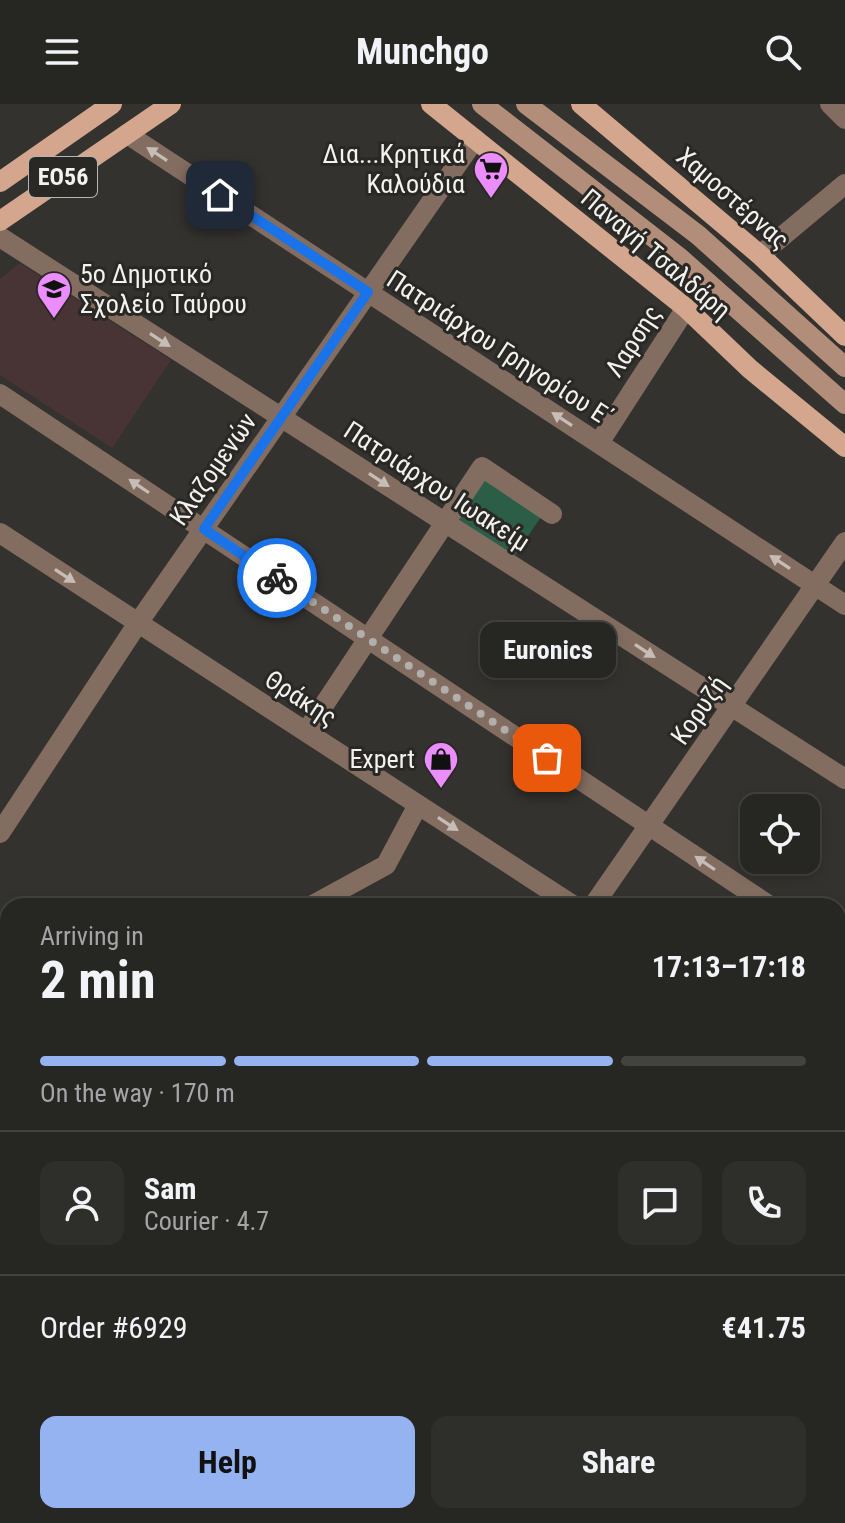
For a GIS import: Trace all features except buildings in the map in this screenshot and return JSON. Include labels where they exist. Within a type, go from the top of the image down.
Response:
[{"type":"main road","name":"ΕΟ56","points":[[0,182],[112,104]]},
{"type":"main road","name":"ΕΟ56","points":[[0,221],[171,104]]},
{"type":"main road","name":"Παναγή Τσαλδάρη","points":[[431,104],[686,308],[750,369],[845,447]]},
{"type":"main road","points":[[482,104],[680,258],[845,404]]},
{"type":"main road","points":[[526,104],[698,235],[845,367]]},
{"type":"main road","name":"Χαμοστέρνας","points":[[581,104],[760,255],[845,336]]},
{"type":"street","points":[[830,104],[845,119]]},
{"type":"street","name":"Πατριάρχου Γρηγορίου Ε΄","points":[[127,134],[845,605]]},
{"type":"street","name":"Κλαζομενών","points":[[0,833],[138,623],[475,139]]},
{"type":"street","points":[[760,255],[845,184]]},
{"type":"street","name":"Πατριάρχου Ιωακείμ","points":[[0,237],[845,779]]},
{"type":"street","name":"Λαρσης","points":[[599,443],[686,308]]},
{"type":"street","points":[[0,394],[758,898]]},
{"type":"street","points":[[306,732],[482,467],[552,514]]},
{"type":"street","name":"Θράκης","points":[[0,533],[562,898]]},
{"type":"street","name":"Κορυζή","points":[[599,898],[734,707],[845,542]]},
{"type":"street","points":[[326,898],[386,865],[405,836],[418,805]]},
{"type":"shaded area","name":"5ο Δημοτικό Σχολείο Ταύρου","points":[[20,263],[171,360],[112,448],[0,375],[0,279]]},
{"type":"green space","points":[[486,475],[543,514],[514,557],[457,518]]},
{"type":"way so far","points":[[277,578],[547,758]]},
{"type":"place","name":"Δια...Κρητικά Καλούδια","points":[[491,200]]},
{"type":"place","name":"5ο Δημοτικό Σχολείο Ταύρου","points":[[54,320]]},
{"type":"place","name":"Euronics","points":[[547,758]]},
{"type":"place","name":"Expert","points":[[441,790]]},
{"type":"route","points":[[220,195],[368,292],[204,529],[277,578]]}]
